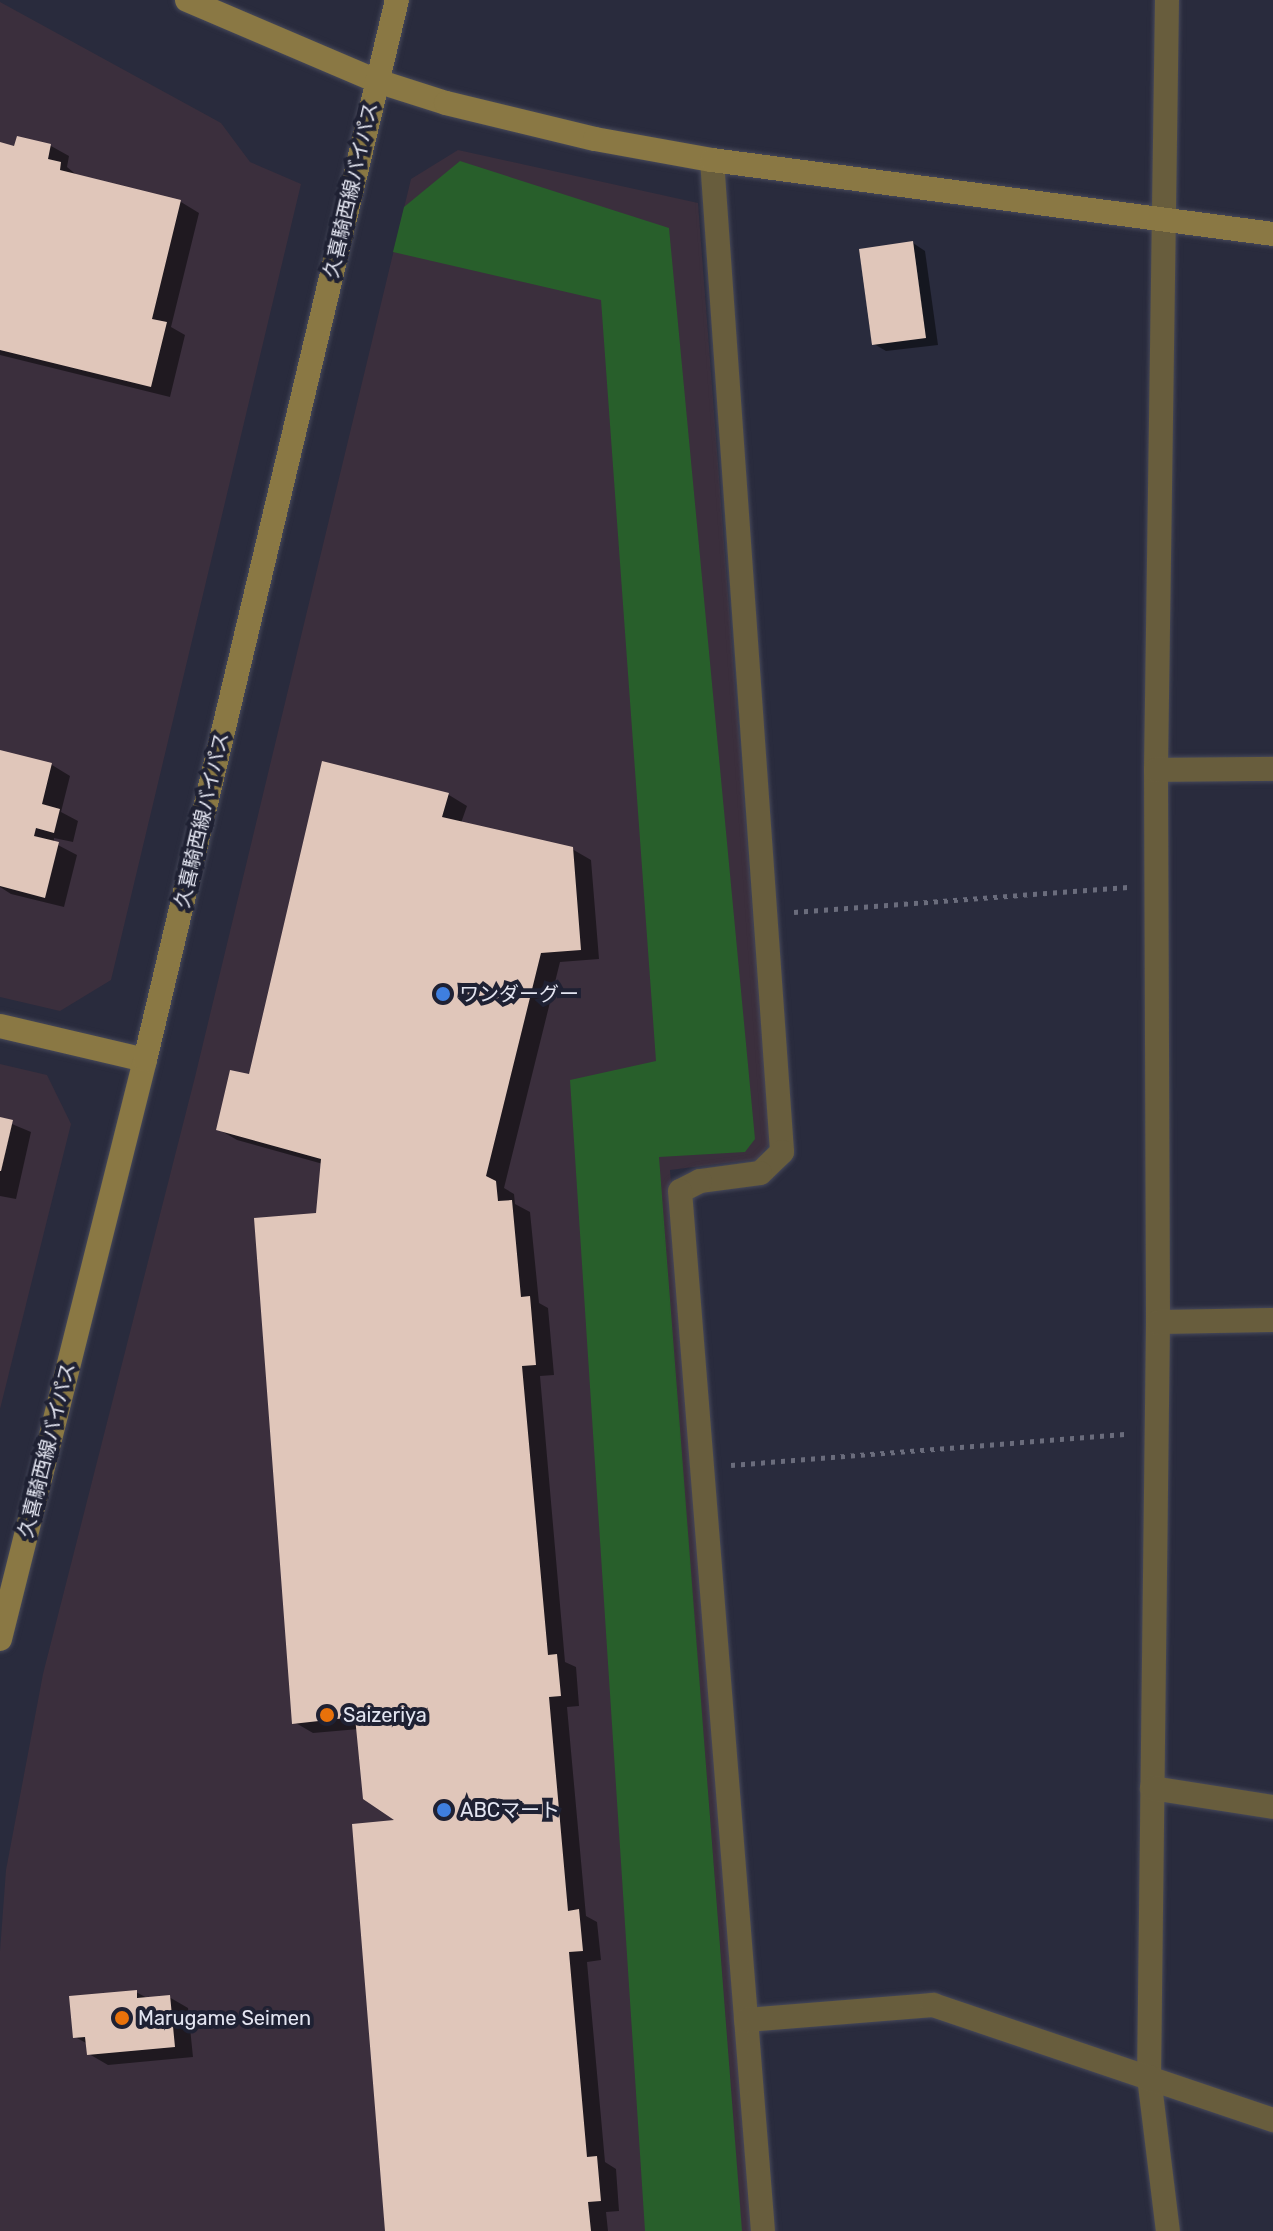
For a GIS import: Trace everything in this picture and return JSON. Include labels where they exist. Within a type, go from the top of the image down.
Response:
[{"type":"main road","points":[[187,0],[377,81],[446,103],[595,139],[712,160],[1273,234]]},
{"type":"main road","name":"久喜騎西線バイパス","points":[[0,1639],[145,1060],[397,0]]},
{"type":"main road","points":[[0,1026],[145,1060]]},
{"type":"street","points":[[1167,0],[1156,770],[1158,1322],[1149,2077],[1168,2231]]},
{"type":"street","points":[[712,160],[782,1152],[760,1173],[700,1181],[680,1191],[763,2231]]},
{"type":"street","points":[[1156,770],[1273,769]]},
{"type":"street","points":[[1158,1322],[1273,1320]]},
{"type":"street","points":[[1152,1788],[1273,1807]]},
{"type":"street","points":[[746,2020],[933,2005],[1273,2120]]},
{"type":"path","points":[[765,914],[1156,885]]},
{"type":"path","points":[[701,1468],[1157,1432]]},
{"type":"shaded area","points":[[0,2],[221,123],[250,162],[301,184],[111,980],[60,1011],[0,997]]},
{"type":"shaded area","points":[[458,150],[698,203],[770,1142],[758,1159],[670,1170],[751,2231],[0,2231],[0,1951],[6,1870],[43,1674],[195,1077],[411,179]]},
{"type":"shaded area","points":[[0,1064],[47,1075],[71,1124],[0,1409]]},
{"type":"green space","points":[[460,161],[669,228],[755,1139],[745,1152],[659,1157],[742,2231],[645,2231],[570,1080],[656,1061],[601,300],[393,252],[404,207]]},
{"type":"building","points":[[17,136],[51,144],[48,159],[61,162],[60,170],[181,200],[152,319],[167,322],[151,387],[0,350],[0,142],[14,146]]},
{"type":"building","points":[[913,241],[926,338],[872,345],[859,249]]},
{"type":"building","points":[[0,750],[52,763],[42,804],[60,809],[54,833],[36,828],[34,836],[59,842],[45,898],[0,886]]},
{"type":"building","points":[[322,761],[449,793],[442,817],[573,847],[581,950],[541,953],[486,1176],[496,1181],[498,1201],[512,1200],[521,1297],[530,1296],[536,1365],[522,1366],[548,1655],[557,1654],[561,1696],[549,1697],[568,1911],[579,1909],[583,1951],[569,1952],[587,2157],[597,2156],[601,2201],[588,2202],[591,2231],[385,2231],[352,1824],[394,1820],[363,1799],[355,1717],[292,1724],[254,1218],[316,1213],[321,1159],[216,1130],[230,1070],[249,1074]]},
{"type":"building","points":[[0,1117],[13,1120],[1,1171],[0,1171]]},
{"type":"building","name":"Marugame Seimen","points":[[137,1990],[137,1998],[170,1995],[175,2047],[87,2055],[85,2037],[73,2038],[69,1996]]},
{"type":"place","name":"ワンダーグー","points":[[443,994]]},
{"type":"place","name":"Saizeriya","points":[[327,1715]]},
{"type":"place","name":"ABCマート","points":[[444,1810]]},
{"type":"place","name":"Marugame Seimen","points":[[122,2018]]}]
